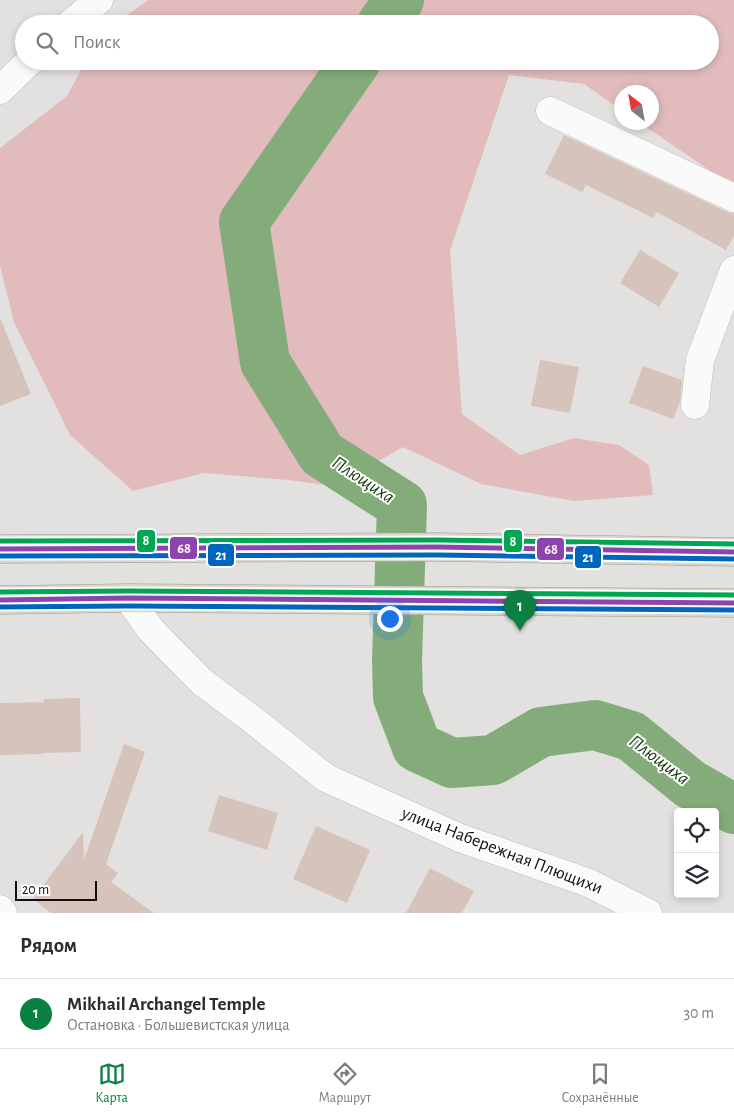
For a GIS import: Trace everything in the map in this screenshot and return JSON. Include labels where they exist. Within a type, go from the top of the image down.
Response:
[{"type":"highway","points":[[0,549],[436,547],[734,552]]},
{"type":"highway","points":[[0,600],[128,598],[734,603]]},
{"type":"street","points":[[81,15],[99,0]]},
{"type":"street","points":[[0,90],[21,70]]},
{"type":"street","points":[[550,111],[734,198]]},
{"type":"street","points":[[695,405],[700,360],[734,270]]},
{"type":"street","name":"улица Набережная Плющихи","points":[[128,598],[151,630],[202,682],[326,778],[460,838],[589,883],[648,913]]},
{"type":"street","points":[[0,909],[3,913]]},
{"type":"shaded area","points":[[148,0],[734,0],[734,187],[650,130],[659,130],[659,85],[614,85],[614,105],[584,84],[509,75],[450,251],[462,414],[520,455],[574,438],[619,445],[649,465],[653,495],[574,501],[481,484],[403,447],[335,486],[204,473],[133,491],[70,435],[14,322],[0,266],[0,148],[67,96],[81,70],[719,70],[719,15],[127,15]]},
{"type":"building","points":[[564,135],[727,212],[734,213],[734,236],[726,250],[657,212],[653,218],[586,185],[582,192],[545,174]]},
{"type":"building","points":[[640,250],[679,273],[659,307],[620,283]]},
{"type":"building","points":[[0,320],[31,394],[0,406]]},
{"type":"building","points":[[540,360],[579,367],[570,413],[531,406]]},
{"type":"building","points":[[643,366],[682,380],[680,402],[673,419],[629,403]]},
{"type":"building","points":[[80,698],[81,752],[0,755],[0,703],[44,702],[44,699]]},
{"type":"building","points":[[124,744],[145,752],[106,864],[118,873],[111,882],[154,913],[51,913],[33,899],[83,832],[84,860]]},
{"type":"building","points":[[219,795],[278,813],[267,850],[208,831]]},
{"type":"building","points":[[316,826],[370,850],[347,903],[293,879]]},
{"type":"building","points":[[430,868],[474,891],[462,913],[406,913]]},
{"type":"waterway","name":"Плющиха","points":[[388,15],[399,0]]},
{"type":"waterway","name":"Плющиха","points":[[350,70],[244,222],[265,362],[322,454],[402,505],[397,660],[398,697],[417,747],[452,763],[493,760],[541,732],[595,725],[631,736],[690,784],[734,809]]},
{"type":"transit line","name":"8","points":[[0,541],[437,540],[734,544]]},
{"type":"transit line","name":"68","points":[[0,549],[437,547],[734,552]]},
{"type":"transit line","name":"21","points":[[0,556],[437,555],[734,559]]},
{"type":"transit line","name":"8","points":[[0,592],[128,591],[734,595]]},
{"type":"transit line","name":"68","points":[[0,600],[128,598],[734,603]]},
{"type":"transit line","name":"21","points":[[0,607],[128,606],[734,610]]},
{"type":"place","name":"Mikhail Archangel Temple","points":[[520,631]]}]
